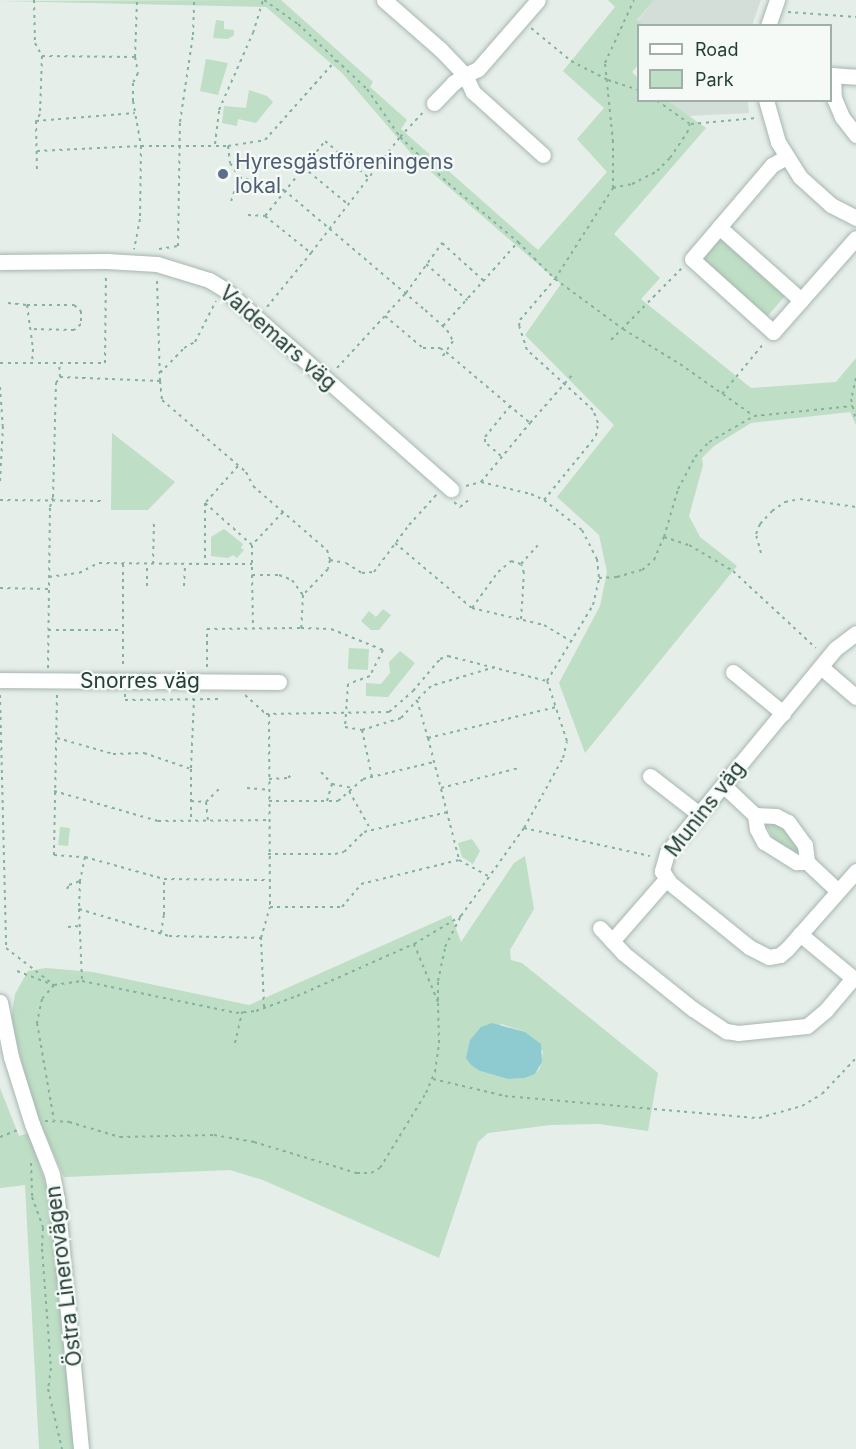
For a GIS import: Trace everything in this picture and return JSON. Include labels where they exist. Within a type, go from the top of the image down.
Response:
[{"type":"street","points":[[384,0],[440,49],[465,75],[472,92],[543,155]]},
{"type":"street","points":[[434,102],[453,83],[478,69],[538,0]]},
{"type":"street","points":[[769,24],[777,0]]},
{"type":"street","points":[[856,77],[832,75],[834,98],[842,117],[856,135]]},
{"type":"street","points":[[767,102],[775,133],[786,157],[800,177],[831,205],[856,218]]},
{"type":"street","points":[[786,157],[772,165],[692,259],[773,332],[856,238]]},
{"type":"street","points":[[719,227],[801,300]]},
{"type":"street","name":"Valdemars väg","points":[[0,262],[107,261],[157,264],[197,275],[224,289],[446,488]]},
{"type":"street","name":"Munins väg","points":[[856,633],[824,662],[699,814],[664,860],[662,871],[666,879],[763,956],[780,955],[856,871]]},
{"type":"street","points":[[824,662],[856,697]]},
{"type":"street","points":[[733,672],[783,713]]},
{"type":"street","name":"Snorres väg","points":[[1,680],[279,682]]},
{"type":"street","points":[[650,776],[699,814]]},
{"type":"street","points":[[723,786],[755,815],[776,816],[788,822],[805,844],[807,862]]},
{"type":"street","points":[[755,815],[757,829],[764,842],[796,861],[807,862],[838,891]]},
{"type":"street","points":[[612,941],[666,879]]},
{"type":"street","points":[[600,928],[623,953],[693,1009],[726,1031],[738,1033],[807,1026],[826,1010],[853,978],[800,934]]},
{"type":"street","name":"Östra Linerovägen","points":[[0,1002],[12,1057],[32,1124],[52,1174],[57,1199],[81,1449]]},
{"type":"path","points":[[34,0],[35,43],[42,56],[40,114],[36,121],[37,172]]},
{"type":"path","points":[[134,249],[140,219],[141,146],[133,83],[138,73],[135,57],[137,0]]},
{"type":"path","points":[[152,249],[178,246],[180,144],[194,0]]},
{"type":"path","points":[[215,145],[219,110],[253,33],[263,0],[298,24],[367,89],[400,137],[518,242],[555,279],[623,329],[680,364],[754,416]]},
{"type":"path","points":[[544,500],[588,447],[598,429],[593,410],[527,350],[519,326],[520,320],[555,279],[613,188],[613,142],[605,63],[633,0]]},
{"type":"path","points":[[788,12],[856,17]]},
{"type":"path","points":[[522,21],[571,61],[608,80],[637,89]]},
{"type":"path","points":[[42,56],[135,57]]},
{"type":"path","points":[[36,151],[180,144],[228,146],[265,140],[336,60]]},
{"type":"path","points":[[257,318],[331,230],[400,137],[434,102]]},
{"type":"path","points":[[659,102],[690,124],[755,119]]},
{"type":"path","points":[[36,121],[135,113]]},
{"type":"path","points":[[613,188],[632,184],[657,171],[682,142],[690,124]]},
{"type":"path","points":[[265,216],[325,141],[369,179]]},
{"type":"path","points":[[228,146],[230,163],[239,177],[284,190],[443,327],[453,340],[441,359]]},
{"type":"path","points":[[303,167],[350,205]]},
{"type":"path","points":[[231,202],[239,177]]},
{"type":"path","points":[[248,215],[265,216],[311,253]]},
{"type":"path","points":[[443,327],[518,242]]},
{"type":"path","points":[[326,379],[405,293],[442,243],[484,280]]},
{"type":"path","points":[[124,249],[143,249]]},
{"type":"path","points":[[611,340],[692,259]]},
{"type":"path","points":[[0,363],[105,363],[107,261]]},
{"type":"path","points":[[157,264],[162,400],[246,472],[253,486],[327,550],[330,560],[328,569],[303,595]]},
{"type":"path","points":[[426,264],[467,300]]},
{"type":"path","points":[[160,374],[184,348],[195,342],[224,289]]},
{"type":"path","points":[[8,303],[74,305],[81,311],[81,324],[74,330],[30,329]]},
{"type":"path","points":[[27,305],[32,363]]},
{"type":"path","points":[[385,316],[423,348],[440,348],[446,352],[530,423]]},
{"type":"path","points":[[722,394],[773,332]]},
{"type":"path","points":[[59,363],[60,377],[56,383],[48,630],[57,738],[54,755],[54,855],[85,857],[164,879],[268,880]]},
{"type":"path","points":[[481,482],[573,374]]},
{"type":"path","points":[[60,377],[160,381]]},
{"type":"path","points":[[856,378],[852,389],[852,406],[856,420]]},
{"type":"path","points":[[0,387],[3,426],[0,481]]},
{"type":"path","points":[[502,457],[485,442],[485,437],[510,406]]},
{"type":"path","points":[[599,578],[616,577],[642,570],[654,560],[664,537],[678,489],[695,457],[709,442],[754,416],[852,406]]},
{"type":"path","points":[[205,564],[205,503],[238,466]]},
{"type":"path","points":[[0,1137],[32,1124],[54,1120],[120,1137],[178,1134],[236,1138],[357,1173],[370,1173],[380,1168],[433,1079],[439,1043],[438,981],[445,947],[461,916],[524,828],[566,751],[567,741],[547,681],[593,605],[599,578],[597,559],[582,530],[544,500],[531,494],[481,482],[446,488],[395,543],[374,572],[362,573],[346,563],[330,560]]},
{"type":"path","points":[[446,488],[460,507],[470,499]]},
{"type":"path","points":[[761,553],[756,534],[760,524],[772,511],[785,502],[807,500],[856,507]]},
{"type":"path","points":[[0,501],[102,501]]},
{"type":"path","points":[[205,503],[252,545]]},
{"type":"path","points":[[253,629],[252,545],[283,512]]},
{"type":"path","points":[[153,564],[154,519]]},
{"type":"path","points":[[664,537],[689,545],[733,571],[824,662]]},
{"type":"path","points":[[395,543],[472,608],[544,625],[571,641]]},
{"type":"path","points":[[521,564],[538,544]]},
{"type":"path","points":[[472,608],[498,572],[511,561],[521,564]]},
{"type":"path","points":[[49,577],[79,573],[99,563],[252,564]]},
{"type":"path","points":[[123,564],[125,700],[219,699]]},
{"type":"path","points":[[147,564],[147,586]]},
{"type":"path","points":[[184,586],[185,564]]},
{"type":"path","points":[[521,564],[524,573],[521,619]]},
{"type":"path","points":[[252,575],[279,575],[292,580],[303,595],[301,628]]},
{"type":"path","points":[[0,588],[49,589]]},
{"type":"path","points":[[207,681],[207,629],[331,629],[383,650],[370,676],[348,684],[345,727],[362,730],[401,718],[431,686],[496,666]]},
{"type":"path","points":[[48,630],[123,630]]},
{"type":"path","points":[[1,680],[2,860],[6,948],[54,986]]},
{"type":"path","points":[[191,820],[194,699]]},
{"type":"path","points":[[417,700],[459,860]]},
{"type":"path","points":[[428,738],[556,707]]},
{"type":"path","points":[[264,1008],[261,938],[270,907],[268,880],[269,714]]},
{"type":"path","points":[[362,730],[372,777]]},
{"type":"path","points":[[57,738],[113,754],[144,753],[191,769]]},
{"type":"path","points":[[269,801],[338,801],[363,779],[434,762]]},
{"type":"path","points":[[441,788],[519,768]]},
{"type":"path","points":[[269,779],[288,778],[293,772]]},
{"type":"path","points":[[321,772],[332,784],[353,788]]},
{"type":"path","points":[[327,801],[332,784]]},
{"type":"path","points":[[208,820],[207,802],[219,789]]},
{"type":"path","points":[[247,789],[269,790]]},
{"type":"path","points":[[54,791],[143,819],[269,820]]},
{"type":"path","points":[[349,791],[371,830]]},
{"type":"path","points":[[191,801],[207,802]]},
{"type":"path","points":[[268,854],[344,852],[364,832],[447,812]]},
{"type":"path","points":[[524,828],[664,860]]},
{"type":"path","points":[[81,981],[80,881],[85,857]]},
{"type":"path","points":[[270,907],[342,907],[361,884],[459,860],[489,877]]},
{"type":"path","points":[[161,934],[164,915],[164,879]]},
{"type":"path","points":[[67,890],[69,885],[80,881]]},
{"type":"path","points":[[80,909],[161,934],[261,938]]},
{"type":"path","points":[[17,971],[54,986],[81,981],[208,1008],[242,1012],[264,1008],[372,964],[414,944],[461,916]]},
{"type":"path","points":[[68,927],[80,926]]},
{"type":"path","points":[[414,944],[438,1002]]},
{"type":"path","points":[[54,986],[42,999],[37,1023],[54,1120]]},
{"type":"path","points":[[235,1043],[242,1012]]},
{"type":"path","points":[[433,1079],[516,1097],[759,1118],[802,1106],[822,1094],[856,1058]]},
{"type":"path","points":[[31,1162],[32,1197],[43,1228],[42,1249],[51,1368],[48,1389],[62,1449]]},
{"type":"shaded area","points":[[654,0],[761,0],[752,24],[640,24],[637,21]]},
{"type":"shaded area","points":[[669,102],[748,102],[749,113],[688,116]]},
{"type":"green space","points":[[281,0],[373,82],[370,87],[407,120],[401,129],[538,250],[607,172],[577,139],[604,108],[563,71],[615,7],[608,0],[654,0],[637,20],[641,24],[637,24],[637,66],[632,72],[637,77],[637,102],[669,102],[706,128],[614,234],[660,278],[641,299],[751,388],[836,382],[856,358],[856,425],[850,412],[751,423],[714,446],[702,458],[703,465],[689,516],[700,537],[737,566],[585,753],[559,683],[600,606],[607,572],[599,535],[557,497],[614,425],[525,335],[561,284],[415,158],[342,73],[266,7],[0,1]]},
{"type":"green space","points":[[216,20],[224,21],[224,29],[234,30],[234,35],[228,39],[213,38]]},
{"type":"green space","points":[[206,59],[228,63],[218,95],[200,91]]},
{"type":"green space","points":[[249,90],[267,96],[273,102],[256,123],[238,119],[237,126],[222,123],[224,106],[246,108]]},
{"type":"green space","points":[[720,235],[787,293],[767,316],[700,258]]},
{"type":"green space","points":[[112,433],[175,482],[148,510],[111,510]]},
{"type":"green space","points":[[224,529],[243,544],[241,548],[244,550],[237,558],[233,555],[228,558],[211,556],[211,537]]},
{"type":"green space","points":[[383,609],[391,615],[379,630],[371,630],[361,621],[369,611],[376,617]]},
{"type":"green space","points":[[349,648],[369,649],[368,670],[348,669]]},
{"type":"green space","points":[[400,651],[415,663],[388,697],[366,696],[366,683],[381,684],[390,673],[389,662]]},
{"type":"green space","points":[[771,821],[786,829],[796,840],[799,851],[795,853],[775,841],[766,825]]},
{"type":"green space","points":[[60,827],[70,828],[68,846],[58,845]]},
{"type":"green space","points":[[472,839],[480,851],[473,864],[462,857],[458,843]]},
{"type":"green space","points":[[525,856],[534,909],[510,950],[511,960],[522,963],[658,1073],[648,1131],[599,1124],[550,1125],[488,1133],[478,1142],[439,1258],[263,1180],[230,1170],[64,1177],[32,1104],[11,1019],[15,994],[28,971],[46,968],[93,972],[249,1005],[451,915],[461,942],[514,863]],"holes":[[[501,1024],[525,1032],[543,1052],[540,1068],[535,1074],[525,1078],[508,1079],[480,1071]]]},
{"type":"green space","points":[[0,1088],[19,1136],[29,1133],[47,1188],[59,1269],[74,1449],[39,1449],[25,1185],[0,1188]]},
{"type":"water","points":[[492,1023],[525,1032],[541,1044],[542,1062],[535,1074],[525,1078],[508,1079],[480,1071],[471,1065],[466,1058],[470,1040],[481,1027]]},
{"type":"place","name":"Hyresgästföreningens lokal","points":[[223,174]]}]
